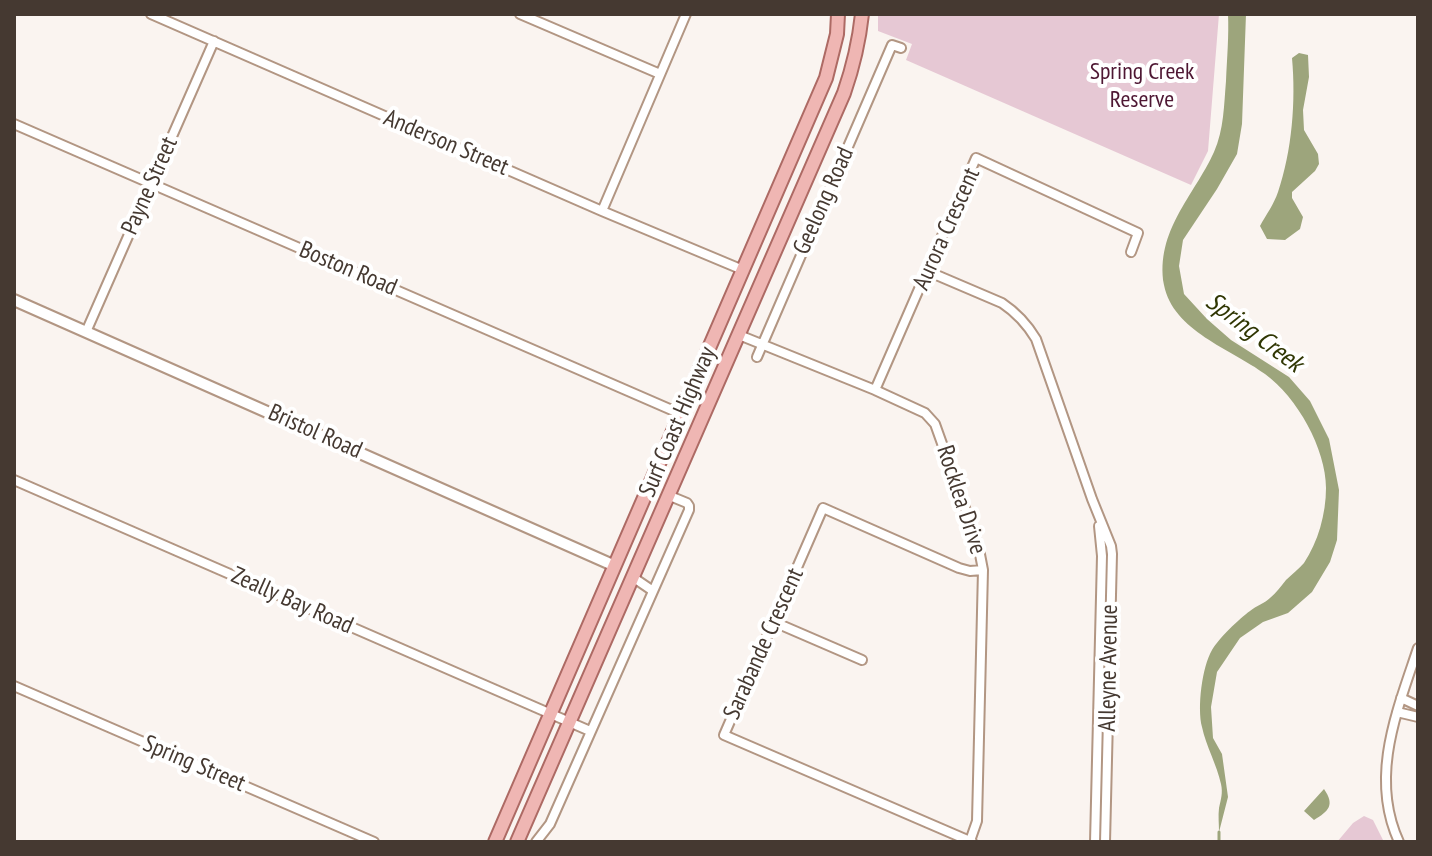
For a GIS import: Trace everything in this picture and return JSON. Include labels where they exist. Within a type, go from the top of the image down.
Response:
[{"type":"main road","name":"Surf Coast Highway","points":[[495,842],[826,78],[837,34],[838,14]]},
{"type":"main road","name":"Surf Coast Highway","points":[[517,842],[844,93],[860,35],[862,14]]},
{"type":"main road","points":[[743,270],[764,278]]},
{"type":"main road","points":[[718,329],[739,335]]},
{"type":"main road","points":[[615,566],[634,578]]},
{"type":"street","name":"Anderson Street","points":[[151,14],[743,270]]},
{"type":"street","points":[[520,14],[660,74]]},
{"type":"street","points":[[602,211],[686,14]]},
{"type":"street","name":"Payne Street","points":[[86,332],[214,41]]},
{"type":"street","name":"Geelong Road","points":[[757,357],[893,45]]},
{"type":"street","name":"Boston Road","points":[[14,124],[681,414]]},
{"type":"street","name":"Aurora Crescent","points":[[875,390],[976,158],[1138,233],[1131,252]]},
{"type":"street","name":"Alleyne Avenue","points":[[927,271],[1002,303],[1029,327],[1111,546],[1105,842]]},
{"type":"street","name":"Bristol Road","points":[[14,300],[615,566]]},
{"type":"street","name":"Rocklea Drive","points":[[739,335],[875,390],[925,413],[935,424],[978,544],[983,570],[977,821],[971,841]]},
{"type":"street","name":"Zeally Bay Road","points":[[14,480],[570,722]]},
{"type":"street","points":[[536,842],[550,824],[689,510],[687,503],[670,496]]},
{"type":"street","name":"Alleyne Avenue","points":[[1092,499],[1101,532],[1102,556],[1095,842]]},
{"type":"street","name":"Sarabande Crescent","points":[[971,841],[724,735],[823,508],[959,568],[983,570]]},
{"type":"street","points":[[634,578],[653,591]]},
{"type":"street","points":[[774,622],[862,660]]},
{"type":"street","points":[[1399,842],[1391,825],[1385,793],[1386,759],[1401,698],[1418,648]]},
{"type":"street","name":"Spring Street","points":[[14,686],[374,842]]},
{"type":"street","points":[[1401,698],[1418,706]]},
{"type":"street","points":[[1397,712],[1418,717]]},
{"type":"street","points":[[570,722],[590,731]]},
{"type":"green space","name":"Spring Creek Reserve","points":[[878,14],[1219,14],[1208,151],[1191,185],[906,60],[912,44],[878,31]]},
{"type":"green space","points":[[1364,816],[1373,820],[1384,842],[1337,842],[1353,823]]},
{"type":"shaded area","name":"Spring Creek","points":[[1228,14],[1246,14],[1242,124],[1237,154],[1183,240],[1179,266],[1184,294],[1231,340],[1289,377],[1310,401],[1329,439],[1339,490],[1337,540],[1330,562],[1312,592],[1288,613],[1263,622],[1240,638],[1217,672],[1211,707],[1213,738],[1222,754],[1228,797],[1219,832],[1222,787],[1201,719],[1200,699],[1206,667],[1212,650],[1224,634],[1245,614],[1272,596],[1304,563],[1320,527],[1326,488],[1325,473],[1315,441],[1288,396],[1265,374],[1191,327],[1170,301],[1164,285],[1165,248],[1171,231],[1206,168],[1220,135],[1226,81]]},
{"type":"shaded area","points":[[1299,53],[1308,55],[1304,130],[1318,154],[1319,164],[1292,192],[1292,198],[1303,217],[1300,229],[1285,240],[1267,239],[1260,226],[1276,196],[1287,160],[1293,108],[1292,58]]},
{"type":"shaded area","points":[[1324,789],[1329,807],[1314,820],[1304,811]]},
{"type":"waterway","name":"Spring Creek","points":[[1219,832],[1219,842]]}]
